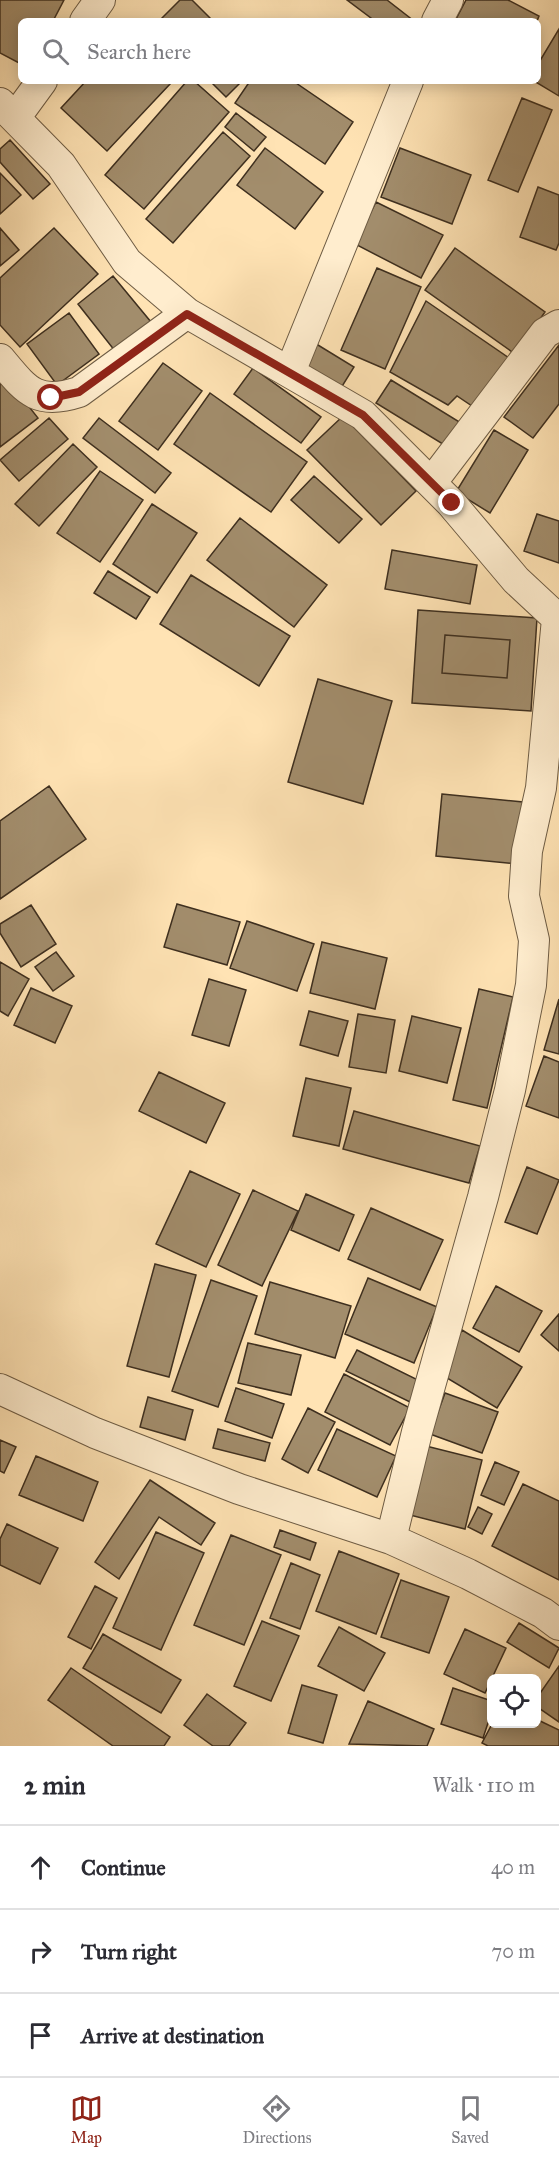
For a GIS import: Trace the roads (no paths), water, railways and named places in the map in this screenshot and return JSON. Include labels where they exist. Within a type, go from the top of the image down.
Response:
[{"type":"street","points":[[87,18],[100,0]]},
{"type":"street","points":[[439,18],[448,0]]},
{"type":"street","points":[[38,84],[8,110],[61,165],[127,262],[187,314],[363,415],[432,482],[516,580],[558,619],[541,788],[527,851],[524,896],[534,940],[531,985],[510,1090],[489,1175],[417,1432],[391,1539]]},
{"type":"street","points":[[290,372],[407,84]]},
{"type":"street","points":[[0,359],[24,388],[34,395],[61,398],[79,392],[187,314]]},
{"type":"street","points":[[432,482],[545,333],[559,325]]},
{"type":"street","points":[[0,1389],[95,1434],[217,1480],[391,1539],[468,1574],[543,1613],[559,1625]]}]
